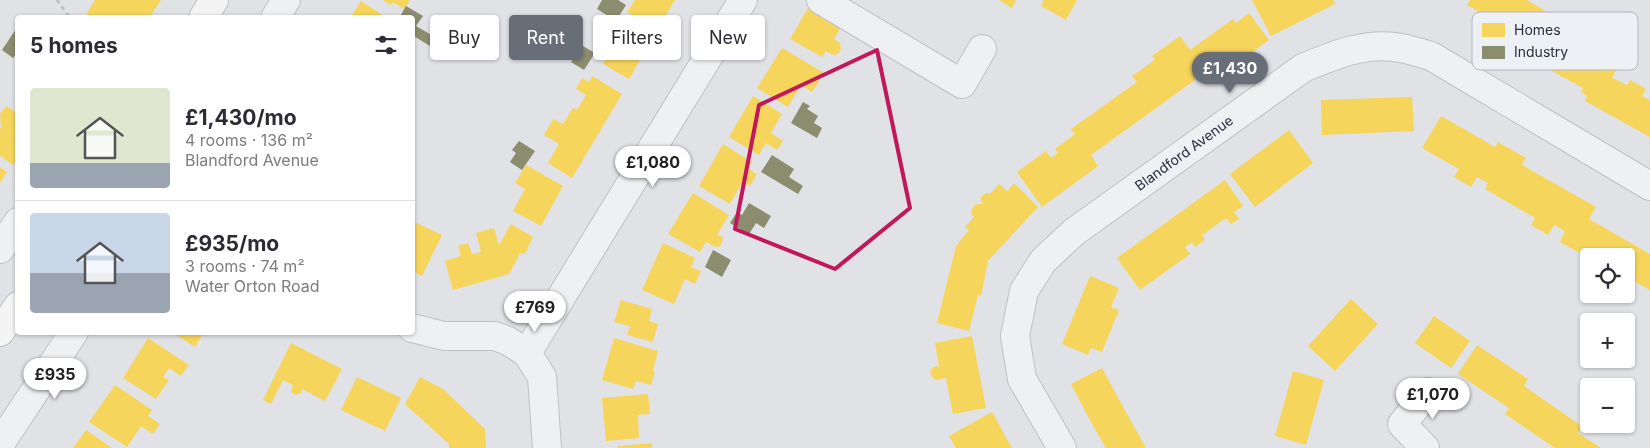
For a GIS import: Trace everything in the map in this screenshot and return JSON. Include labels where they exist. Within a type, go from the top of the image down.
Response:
[{"type":"main road","points":[[205,15],[214,0]]},
{"type":"main road","points":[[0,332],[15,310]]},
{"type":"street","points":[[277,15],[286,0]]},
{"type":"street","points":[[526,353],[743,0]]},
{"type":"street","points":[[820,0],[962,84],[982,49]]},
{"type":"street","name":"Blandford Avenue","points":[[1062,448],[1022,379],[1015,336],[1024,290],[1043,261],[1074,232],[1303,68],[1336,54],[1369,47],[1400,47],[1431,56],[1650,186]]},
{"type":"street","points":[[0,249],[15,226]]},
{"type":"street","points":[[415,329],[444,336],[495,336],[508,341],[526,353],[542,377],[547,448]]},
{"type":"street","points":[[0,444],[72,335]]},
{"type":"street","points":[[1425,448],[1402,424],[1428,392]]},
{"type":"path","points":[[57,0],[68,15]]},
{"type":"highlighted area","points":[[877,50],[910,208],[835,269],[735,229],[759,105]]},
{"type":"building: Homes","points":[[95,0],[161,0],[151,15],[88,15],[87,13]]},
{"type":"building: Homes","points":[[383,0],[410,0],[404,9],[393,2],[391,5]]},
{"type":"building: Homes","points":[[635,0],[675,0],[666,15],[632,15],[627,12]]},
{"type":"building: Homes","points":[[999,0],[1016,0],[1012,8]]},
{"type":"building: Homes","points":[[1044,0],[1077,0],[1066,20],[1041,6]]},
{"type":"building: Homes","points":[[1252,0],[1333,0],[1335,4],[1271,36]]},
{"type":"building: Homes","points":[[1470,0],[1527,0],[1547,12],[1479,12],[1467,5]]},
{"type":"building: Homes","points":[[361,1],[382,15],[352,15]]},
{"type":"building: Homes","points":[[808,8],[841,27],[834,39],[840,43],[841,49],[838,54],[833,55],[826,51],[822,57],[790,39]]},
{"type":"building: Homes","points":[[1249,13],[1269,40],[1212,81],[1206,72],[1091,155],[1098,166],[1042,207],[1017,172],[1046,151],[1051,158],[1058,153],[1055,149],[1075,134],[1071,129],[1137,82],[1132,76],[1155,60],[1152,56],[1180,36],[1190,50],[1233,19],[1236,23]]},
{"type":"building: Homes","points":[[782,48],[824,73],[812,92],[801,85],[788,107],[757,88]]},
{"type":"building: Homes","points":[[605,60],[640,60],[629,79],[603,64]]},
{"type":"building: Homes","points":[[1550,70],[1616,70],[1612,78],[1627,85],[1630,80],[1646,89],[1642,96],[1650,100],[1650,137],[1585,101],[1587,96],[1581,92],[1583,88]]},
{"type":"building: Homes","points":[[592,76],[622,94],[572,178],[548,163],[559,144],[544,135],[553,119],[563,124],[573,108],[577,110],[586,95],[576,89],[582,78],[589,82]]},
{"type":"building: Homes","points":[[753,96],[782,114],[771,133],[783,141],[777,150],[766,143],[759,155],[729,137]]},
{"type":"building: Homes","points":[[1412,97],[1414,131],[1322,135],[1321,100]]},
{"type":"building: Homes","points":[[6,106],[15,111],[15,163],[13,165],[0,156],[0,114]]},
{"type":"building: Homes","points":[[1441,116],[1495,147],[1498,142],[1526,158],[1522,165],[1596,207],[1589,219],[1650,254],[1650,290],[1635,282],[1635,248],[1580,248],[1580,253],[1560,242],[1565,231],[1554,225],[1548,235],[1531,225],[1535,218],[1485,189],[1488,183],[1477,177],[1471,187],[1454,177],[1459,169],[1422,148]]},
{"type":"building: Homes","points":[[1289,130],[1313,163],[1255,207],[1230,174]]},
{"type":"building: Homes","points":[[723,144],[752,162],[748,169],[757,174],[750,186],[743,181],[730,204],[699,186]]},
{"type":"building: Homes","points":[[526,165],[563,186],[541,226],[513,211],[525,189],[515,183]]},
{"type":"building: Homes","points":[[0,167],[7,172],[0,183]]},
{"type":"building: Homes","points":[[1225,180],[1243,206],[1234,212],[1239,219],[1231,224],[1226,218],[1202,235],[1205,240],[1195,247],[1192,242],[1185,247],[1190,254],[1140,290],[1117,258]]},
{"type":"building: Homes","points":[[1014,183],[1038,207],[988,261],[981,296],[978,295],[969,331],[937,323],[956,246],[969,230],[965,227],[974,217],[971,214],[972,209],[976,204],[983,204],[980,198],[986,193],[991,193],[999,184],[1007,191]]},
{"type":"building: Homes","points":[[693,193],[729,215],[717,235],[723,237],[721,246],[716,247],[706,242],[700,252],[668,234]]},
{"type":"building: Homes","points":[[415,222],[442,235],[422,276],[415,272]]},
{"type":"building: Homes","points":[[511,224],[533,237],[525,254],[520,253],[509,274],[453,290],[445,261],[461,256],[458,246],[468,243],[472,254],[481,252],[476,233],[494,228],[499,245]]},
{"type":"building: Homes","points":[[663,243],[695,258],[691,267],[701,271],[695,284],[685,279],[674,304],[642,290]]},
{"type":"building: Homes","points":[[1090,276],[1119,288],[1111,307],[1119,310],[1102,352],[1091,348],[1088,355],[1062,344]]},
{"type":"building: Homes","points":[[1351,299],[1378,324],[1335,371],[1308,346]]},
{"type":"building: Homes","points":[[621,300],[652,309],[649,321],[658,324],[653,342],[627,335],[630,326],[614,322]]},
{"type":"building: Homes","points":[[1434,316],[1470,341],[1451,368],[1415,343]]},
{"type":"building: Homes","points":[[177,335],[202,335],[195,347]]},
{"type":"building: Homes","points":[[972,336],[986,408],[953,414],[946,378],[936,380],[930,372],[933,367],[939,366],[935,343]]},
{"type":"building: Homes","points":[[148,338],[189,365],[181,376],[169,368],[163,377],[169,380],[156,399],[123,378]]},
{"type":"building: Homes","points":[[614,338],[658,351],[651,385],[636,381],[633,389],[602,380]]},
{"type":"building: Homes","points":[[291,343],[342,369],[325,401],[302,389],[301,393],[296,395],[291,392],[293,385],[283,380],[271,404],[263,400]]},
{"type":"building: Homes","points":[[1477,345],[1528,379],[1524,386],[1580,425],[1578,433],[1601,448],[1555,448],[1505,414],[1509,408],[1458,374]]},
{"type":"building: Homes","points":[[1102,368],[1146,448],[1106,448],[1091,422],[1071,384]]},
{"type":"building: Homes","points":[[1293,371],[1324,380],[1306,445],[1275,436]]},
{"type":"building: Homes","points":[[357,377],[401,398],[385,431],[341,410]]},
{"type":"building: Homes","points":[[420,377],[443,389],[485,429],[486,448],[449,448],[449,444],[405,404]]},
{"type":"building: Homes","points":[[115,385],[152,410],[148,416],[160,424],[153,434],[141,426],[127,447],[89,422]]},
{"type":"building: Homes","points":[[648,394],[650,414],[638,415],[639,438],[606,441],[602,398]]},
{"type":"building: Homes","points":[[992,412],[1012,448],[956,448],[949,436]]},
{"type":"building: Homes","points":[[86,430],[112,448],[73,448]]},
{"type":"building: Homes","points":[[652,443],[652,448],[618,448],[618,446]]},
{"type":"building: Industry","points":[[602,0],[618,0],[626,5],[620,15],[606,15],[597,9]]},
{"type":"building: Industry","points":[[406,6],[423,16],[416,26],[430,34],[430,46],[415,37],[415,15],[401,15]]},
{"type":"building: Industry","points":[[15,30],[15,56],[13,58],[2,50]]},
{"type":"building: Industry","points":[[583,46],[593,52],[593,56],[584,70],[571,62],[572,60],[583,60]]},
{"type":"building: Industry","points":[[803,102],[810,106],[807,109],[818,116],[814,123],[822,128],[817,138],[791,123]]},
{"type":"building: Industry","points":[[519,141],[535,151],[522,170],[510,162],[516,153],[512,150]]},
{"type":"building: Industry","points":[[772,155],[794,169],[789,177],[803,186],[798,194],[761,172]]},
{"type":"building: Industry","points":[[749,203],[771,216],[764,228],[756,223],[749,234],[730,223],[737,212],[742,215]]},
{"type":"building: Industry","points":[[713,250],[731,260],[722,277],[705,267]]}]
